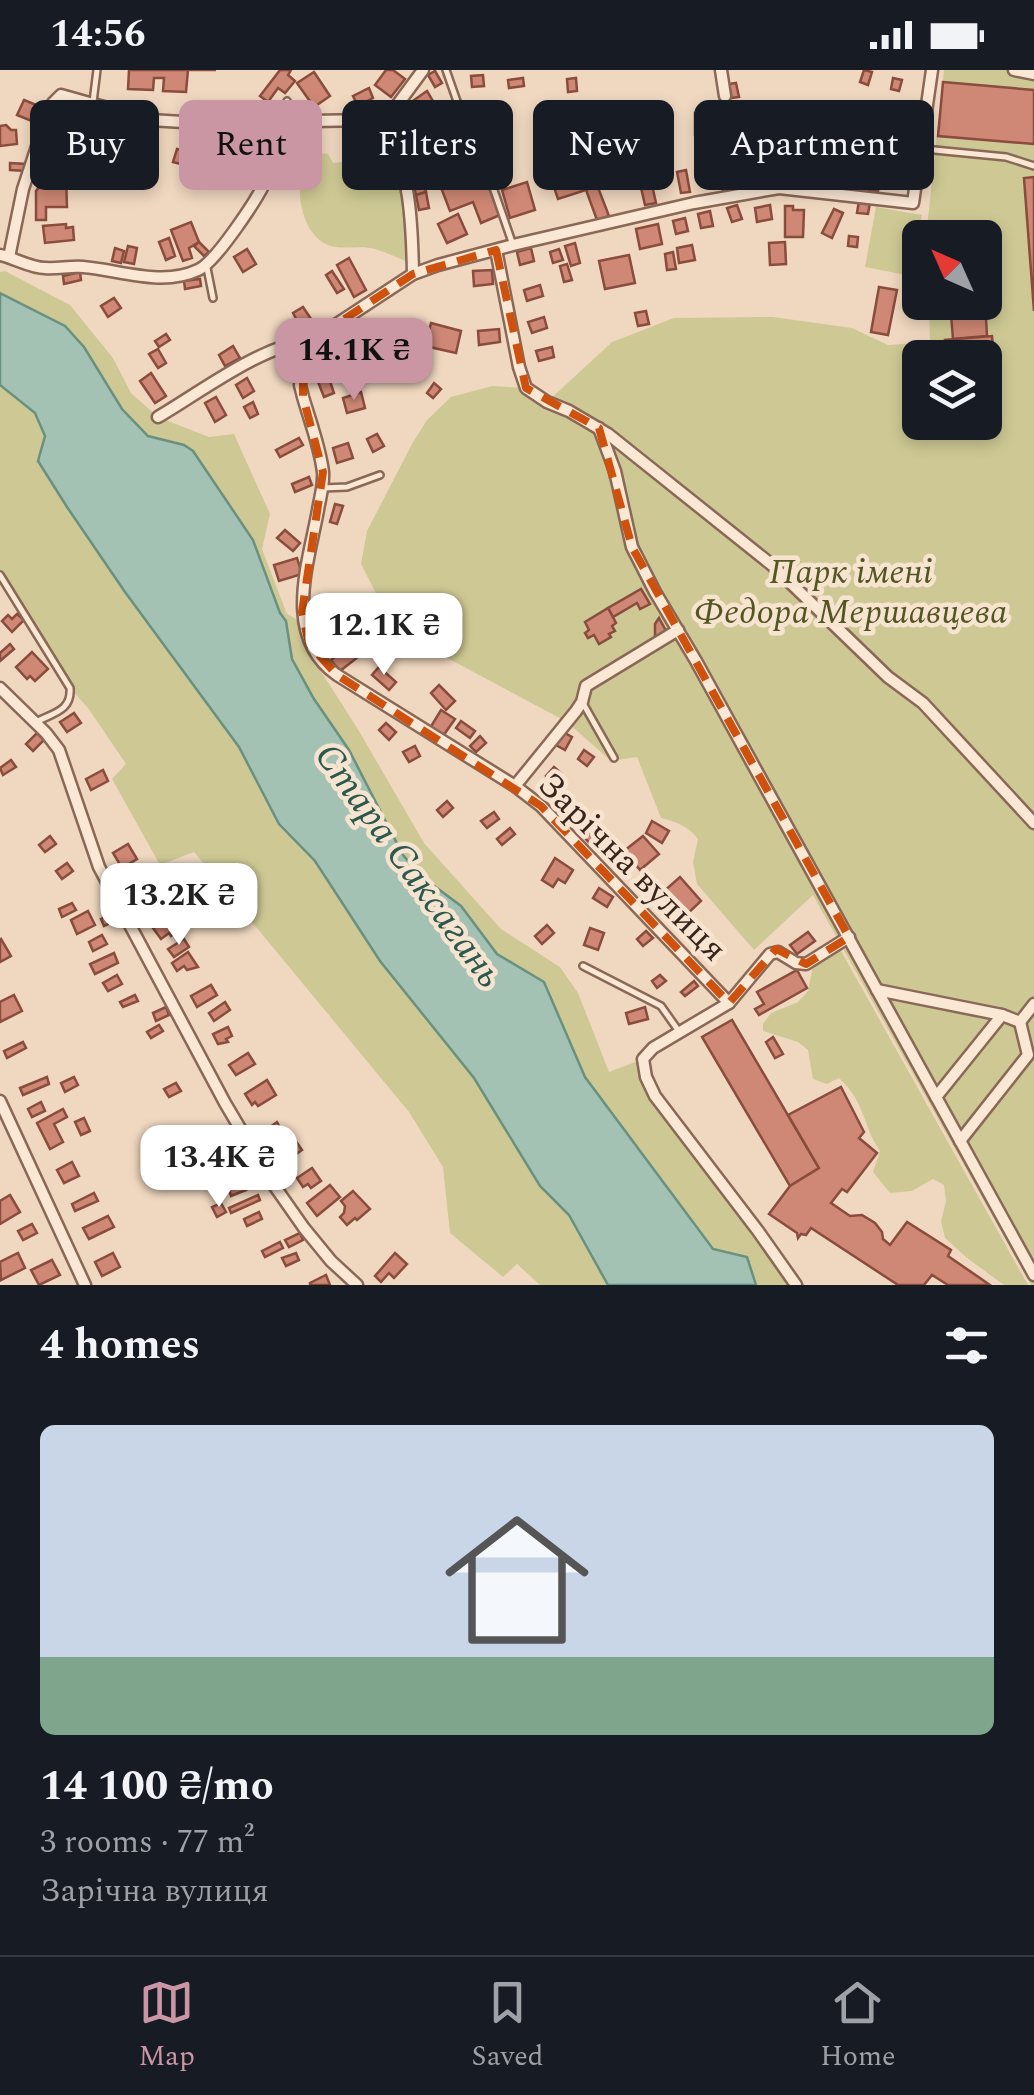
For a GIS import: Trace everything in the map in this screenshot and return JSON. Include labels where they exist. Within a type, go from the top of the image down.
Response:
[{"type":"street","points":[[401,100],[423,70]]},
{"type":"street","points":[[721,70],[724,96]]},
{"type":"street","points":[[928,100],[932,70]]},
{"type":"street","points":[[1014,70],[1034,74]]},
{"type":"street","points":[[30,170],[4,256],[43,269],[86,267],[133,276],[175,276],[198,270],[251,207],[260,190]]},
{"type":"street","points":[[408,190],[413,274]]},
{"type":"street","points":[[158,418],[256,358],[296,341],[314,339],[413,274],[513,245],[768,190]]},
{"type":"street","points":[[796,190],[913,204],[915,190]]},
{"type":"street","points":[[496,250],[526,388],[599,428],[772,565],[888,676],[922,703],[1034,823]]},
{"type":"street","name":"Зарічна вулиця","points":[[314,339],[303,358],[300,385],[323,472],[302,612],[303,626],[315,652],[337,675],[516,786],[541,806],[729,1003]]},
{"type":"street","points":[[599,428],[615,471],[632,548],[1034,1275]]},
{"type":"street","points":[[516,786],[582,702],[586,686],[678,630]]},
{"type":"street","points":[[0,688],[59,750],[99,866],[271,1181],[304,1228],[356,1285]]},
{"type":"street","points":[[796,1285],[655,1096],[646,1078],[643,1059],[653,1048],[729,1003],[770,954],[778,952],[796,963],[806,964],[848,938]]},
{"type":"street","points":[[878,990],[1020,1022]]},
{"type":"street","points":[[1020,1022],[1034,1004]]},
{"type":"street","points":[[936,1097],[1002,1015]]},
{"type":"street","points":[[960,1141],[1028,1055],[1020,1022]]},
{"type":"street","points":[[0,1101],[85,1285]]},
{"type":"lane","points":[[93,100],[97,70]]},
{"type":"lane","points":[[446,70],[457,100]]},
{"type":"lane","points":[[934,150],[1006,157],[1034,166]]},
{"type":"lane","points":[[494,190],[513,245]]},
{"type":"lane","points":[[206,264],[213,298]]},
{"type":"lane","points":[[322,488],[347,487],[380,475]]},
{"type":"lane","points":[[0,575],[70,688],[66,706],[35,722]]},
{"type":"lane","points":[[582,702],[614,758]]},
{"type":"lane","points":[[583,966],[661,1006],[680,1033]]},
{"type":"highlighted area","points":[[496,250],[526,388],[599,428],[632,547],[849,937],[806,964],[776,949],[729,1003],[541,806],[337,675],[309,644],[302,612],[323,472],[303,397],[303,358],[314,339],[413,274]]},
{"type":"green space","name":"Парк імені Федора Мершавцева","points":[[944,70],[1034,70],[1034,1285],[813,895],[754,950],[697,884],[693,862],[698,839],[682,825],[661,818],[637,757],[611,761],[567,722],[421,644],[434,633],[405,594],[383,607],[361,564],[367,531],[412,444],[427,420],[451,397],[492,386],[526,388],[547,402],[612,342],[674,318],[773,317],[852,328],[888,345],[902,344],[902,440],[1002,440],[1002,340],[930,340],[929,320],[1002,320],[1002,220],[928,220]]},
{"type":"green space","points":[[322,153],[328,154],[333,163],[342,162],[342,190],[403,190],[413,264],[370,248],[327,245],[314,234],[302,209],[300,190],[322,190]]},
{"type":"green space","points":[[876,207],[922,215],[921,220],[902,220],[902,274],[865,267]]},
{"type":"green space","points":[[5,271],[70,305],[113,358],[131,393],[158,417],[209,437],[234,434],[270,514],[262,549],[287,614],[305,624],[317,665],[424,843],[501,929],[560,967],[578,993],[609,1072],[643,1059],[646,1077],[796,1285],[756,1285],[747,1257],[713,1249],[585,1077],[544,982],[497,954],[461,906],[421,876],[403,855],[349,750],[292,658],[286,621],[253,540],[193,451],[148,436],[122,409],[84,347],[65,326],[0,293],[0,272]]},
{"type":"green space","points":[[0,385],[35,413],[45,436],[39,461],[125,592],[239,747],[279,824],[315,861],[380,961],[474,1078],[540,1186],[569,1215],[608,1285],[540,1285],[517,1264],[503,1277],[450,1233],[443,1167],[409,1112],[194,852],[160,865],[112,779],[126,764],[70,688],[0,575]]},
{"type":"green space","points":[[828,943],[840,949],[1028,1285],[1004,1285],[945,1238],[941,1221],[946,1201],[944,1185],[933,1179],[912,1191],[890,1193],[873,1172],[880,1151],[848,1087],[839,1078],[827,1084],[813,1079],[808,1050],[798,1042],[763,1031],[771,1013],[798,1002],[808,991],[815,955]]},
{"type":"water","name":"Стара Саксагань","points":[[0,293],[65,326],[84,347],[122,409],[148,436],[193,451],[253,540],[286,621],[292,659],[349,750],[403,855],[421,876],[461,906],[497,954],[544,982],[585,1077],[713,1249],[747,1257],[756,1285],[608,1285],[569,1215],[540,1186],[474,1078],[380,961],[315,861],[279,824],[239,747],[125,592],[38,461],[45,436],[35,413],[0,385]]},
{"type":"building","points":[[129,70],[188,70],[186,92],[163,91],[164,78],[154,78],[153,90],[128,89]]},
{"type":"building","points":[[280,70],[291,70],[288,75],[295,81],[285,93],[278,88],[269,100],[260,96]]},
{"type":"building","points":[[386,70],[405,79],[391,97],[375,85]]},
{"type":"building","points":[[864,70],[872,72],[868,85],[860,82]]},
{"type":"building","points":[[435,71],[442,83],[435,87],[428,75]]},
{"type":"building","points":[[314,72],[330,96],[322,102],[309,100],[297,83]]},
{"type":"building","points":[[483,75],[484,86],[472,87],[471,76]]},
{"type":"building","points":[[523,78],[524,86],[509,88],[508,80]]},
{"type":"building","points":[[576,78],[577,91],[568,92],[567,79]]},
{"type":"building","points":[[893,78],[902,80],[899,91],[891,89]]},
{"type":"building","points":[[943,82],[1034,90],[1034,144],[938,136]]},
{"type":"building","points":[[736,83],[739,97],[731,98],[729,84]]},
{"type":"building","points":[[369,88],[373,98],[355,100],[353,96]]},
{"type":"building","points":[[427,91],[432,100],[414,100]]},
{"type":"building","points":[[24,100],[30,102],[30,120],[17,115]]},
{"type":"building","points":[[0,126],[16,130],[17,144],[0,146]]},
{"type":"building","points":[[10,163],[26,164],[26,171],[10,170]]},
{"type":"building","points":[[686,170],[690,192],[681,193],[677,172]]},
{"type":"building","points":[[1034,177],[1034,311],[1024,178]]},
{"type":"building","points":[[527,182],[535,210],[510,218],[502,190],[513,190],[513,186]]},
{"type":"building","points":[[66,190],[67,207],[46,207],[46,220],[36,220],[36,191]]},
{"type":"building","points":[[442,190],[490,190],[500,215],[481,223],[473,202],[450,211]]},
{"type":"building","points":[[555,190],[586,190],[558,199]]},
{"type":"building","points":[[586,190],[599,190],[609,216],[597,220]]},
{"type":"building","points":[[642,190],[653,190],[656,203],[645,205]]},
{"type":"building","points":[[426,192],[429,208],[419,210],[416,195]]},
{"type":"building","points":[[859,201],[870,203],[868,214],[857,213]]},
{"type":"building","points":[[737,205],[742,219],[732,222],[727,208]]},
{"type":"building","points":[[770,205],[772,219],[757,222],[755,208]]},
{"type":"building","points":[[785,206],[804,210],[803,237],[785,237]]},
{"type":"building","points":[[834,209],[843,213],[832,238],[822,233]]},
{"type":"building","points":[[710,211],[713,226],[701,228],[698,214]]},
{"type":"building","points":[[458,214],[467,234],[447,243],[438,224]]},
{"type":"building","points":[[685,218],[688,231],[676,234],[673,221]]},
{"type":"building","points":[[191,222],[199,242],[189,248],[192,258],[183,261],[171,230]]},
{"type":"building","points":[[66,224],[66,228],[73,227],[74,240],[45,243],[43,226]]},
{"type":"building","points":[[658,224],[662,244],[640,249],[636,229]]},
{"type":"building","points":[[849,236],[858,237],[857,247],[848,246]]},
{"type":"building","points":[[169,238],[175,256],[166,260],[159,242]]},
{"type":"building","points":[[199,242],[209,252],[204,256],[194,246]]},
{"type":"building","points":[[785,242],[786,264],[770,265],[769,243]]},
{"type":"building","points":[[575,243],[580,263],[571,266],[565,246]]},
{"type":"building","points":[[692,245],[695,260],[679,263],[677,248]]},
{"type":"building","points":[[128,246],[137,248],[134,264],[124,262]]},
{"type":"building","points":[[115,248],[124,251],[121,263],[112,261]]},
{"type":"building","points":[[531,248],[534,261],[520,265],[517,252]]},
{"type":"building","points":[[247,249],[256,264],[243,272],[234,257]]},
{"type":"building","points":[[559,249],[563,260],[553,263],[550,252]]},
{"type":"building","points":[[673,252],[676,269],[667,270],[665,254]]},
{"type":"building","points":[[629,255],[635,283],[605,289],[599,261]]},
{"type":"building","points":[[349,258],[366,290],[354,297],[337,265]]},
{"type":"building","points":[[567,264],[572,280],[564,282],[560,266]]},
{"type":"building","points":[[492,270],[493,284],[474,286],[473,271]]},
{"type":"building","points":[[332,271],[344,289],[337,293],[326,275]]},
{"type":"building","points":[[80,272],[81,280],[64,284],[63,276]]},
{"type":"building","points":[[200,279],[201,286],[185,289],[184,281]]},
{"type":"building","points":[[540,285],[543,296],[527,301],[524,290]]},
{"type":"building","points":[[879,287],[897,290],[888,335],[871,332]]},
{"type":"building","points":[[114,298],[121,308],[108,317],[101,306]]},
{"type":"building","points":[[303,307],[311,319],[300,326],[293,313]]},
{"type":"building","points":[[646,311],[649,324],[638,326],[635,313]]},
{"type":"building","points":[[544,317],[547,328],[532,333],[528,322]]},
{"type":"building","points":[[385,320],[388,331],[374,334],[371,323]]},
{"type":"building","points":[[951,320],[986,320],[987,336],[953,339]]},
{"type":"building","points":[[431,323],[461,331],[456,353],[425,346]]},
{"type":"building","points":[[499,329],[500,342],[479,345],[478,331]]},
{"type":"building","points":[[166,334],[170,340],[159,347],[155,341]]},
{"type":"building","points":[[992,336],[992,340],[945,340]]},
{"type":"building","points":[[343,340],[346,349],[321,359],[318,351]]},
{"type":"building","points":[[233,346],[240,358],[225,366],[219,355]]},
{"type":"building","points":[[552,347],[554,357],[539,361],[536,351]]},
{"type":"building","points":[[158,349],[166,363],[158,368],[149,354]]},
{"type":"building","points":[[352,363],[357,379],[346,383],[341,366]]},
{"type":"building","points":[[326,370],[334,393],[324,397],[315,374]]},
{"type":"building","points":[[151,373],[166,396],[155,403],[140,381]]},
{"type":"building","points":[[247,378],[254,391],[243,398],[236,385]]},
{"type":"building","points":[[434,383],[441,389],[433,398],[427,393]]},
{"type":"building","points":[[361,392],[365,408],[347,413],[343,398]]},
{"type":"building","points":[[216,397],[226,415],[215,422],[205,403]]},
{"type":"building","points":[[253,402],[258,414],[250,418],[244,407]]},
{"type":"building","points":[[377,434],[384,446],[373,452],[367,439]]},
{"type":"building","points":[[299,438],[303,445],[280,457],[276,450]]},
{"type":"building","points":[[348,443],[353,458],[337,463],[333,448]]},
{"type":"building","points":[[309,477],[312,485],[295,492],[292,484]]},
{"type":"building","points":[[335,504],[343,506],[337,524],[330,522]]},
{"type":"building","points":[[285,530],[300,543],[293,551],[277,538]]},
{"type":"building","points":[[297,558],[302,574],[279,581],[274,565]]},
{"type":"building","points":[[641,589],[650,604],[640,609],[637,603],[613,617],[608,608]]},
{"type":"building","points":[[608,608],[616,623],[612,626],[615,631],[599,644],[594,635],[588,638],[585,622]]},
{"type":"building","points":[[17,614],[24,620],[12,632],[2,621]]},
{"type":"building","points":[[659,618],[666,631],[655,637],[655,624]]},
{"type":"building","points":[[334,626],[342,637],[335,643],[327,632]]},
{"type":"building","points":[[10,644],[14,649],[0,661],[0,653]]},
{"type":"building","points":[[350,645],[358,657],[340,671],[331,660]]},
{"type":"building","points":[[32,652],[48,669],[35,681],[30,676],[27,679],[16,667]]},
{"type":"building","points":[[379,667],[396,682],[389,690],[372,675]]},
{"type":"building","points":[[439,685],[455,701],[446,710],[431,693]]},
{"type":"building","points":[[441,710],[455,719],[443,736],[430,728]]},
{"type":"building","points":[[74,713],[81,723],[67,732],[60,722]]},
{"type":"building","points":[[461,721],[475,731],[470,738],[456,728]]},
{"type":"building","points":[[386,723],[396,732],[389,740],[379,730]]},
{"type":"building","points":[[563,732],[572,737],[565,750],[556,745]]},
{"type":"building","points":[[37,733],[44,740],[33,751],[26,744]]},
{"type":"building","points":[[480,736],[486,743],[476,752],[470,746]]},
{"type":"building","points":[[415,746],[420,756],[409,762],[403,752]]},
{"type":"building","points":[[584,750],[594,757],[587,766],[578,759]]},
{"type":"building","points":[[11,760],[16,767],[3,775],[0,768]]},
{"type":"building","points":[[554,767],[561,773],[553,782],[546,776]]},
{"type":"building","points":[[103,770],[108,781],[91,790],[86,779]]},
{"type":"building","points":[[447,801],[453,808],[443,817],[437,810]]},
{"type":"building","points":[[494,812],[499,819],[487,828],[481,821]]},
{"type":"building","points":[[652,821],[669,831],[662,843],[646,833]]},
{"type":"building","points":[[510,828],[515,834],[502,845],[497,839]]},
{"type":"building","points":[[591,833],[602,844],[596,850],[585,838]]},
{"type":"building","points":[[50,836],[56,844],[45,852],[39,845]]},
{"type":"building","points":[[643,836],[659,854],[640,870],[624,851]]},
{"type":"building","points":[[128,844],[137,859],[122,868],[113,853]]},
{"type":"building","points":[[555,858],[573,870],[565,883],[558,879],[553,887],[542,880]]},
{"type":"building","points":[[67,863],[73,871],[62,879],[56,871]]},
{"type":"building","points":[[155,870],[165,888],[141,901],[131,882]]},
{"type":"building","points":[[680,877],[701,901],[685,916],[663,892]]},
{"type":"building","points":[[599,888],[613,897],[607,907],[593,898]]},
{"type":"building","points":[[158,898],[166,911],[146,924],[138,911]]},
{"type":"building","points":[[72,903],[76,910],[62,917],[59,909]]},
{"type":"building","points":[[88,911],[95,925],[77,934],[71,920]]},
{"type":"building","points":[[115,912],[118,919],[104,926],[101,919]]},
{"type":"building","points":[[169,917],[178,931],[161,939],[153,928]]},
{"type":"building","points":[[547,925],[554,933],[542,944],[535,936]]},
{"type":"building","points":[[590,928],[604,933],[598,950],[584,945]]},
{"type":"building","points":[[646,931],[653,938],[643,946],[637,939]]},
{"type":"building","points":[[808,932],[815,941],[797,954],[790,945]]},
{"type":"building","points":[[701,933],[707,940],[696,950],[690,943]]},
{"type":"building","points":[[102,935],[107,944],[93,951],[89,942]]},
{"type":"building","points":[[184,939],[189,947],[174,957],[168,949]]},
{"type":"building","points":[[0,940],[11,956],[0,962]]},
{"type":"building","points":[[188,952],[198,967],[187,970],[184,966],[177,971],[172,963]]},
{"type":"building","points":[[114,953],[118,963],[95,974],[90,964]]},
{"type":"building","points":[[797,970],[807,988],[759,1015],[755,1009],[764,1004],[757,992]]},
{"type":"building","points":[[117,975],[122,984],[108,991],[103,983]]},
{"type":"building","points":[[660,975],[666,981],[657,988],[652,981]]},
{"type":"building","points":[[694,981],[698,986],[685,996],[681,992]]},
{"type":"building","points":[[211,985],[217,995],[197,1007],[191,996]]},
{"type":"building","points":[[14,995],[22,1011],[0,1022],[0,1002]]},
{"type":"building","points":[[135,995],[138,1001],[123,1007],[120,1002]]},
{"type":"building","points":[[225,1002],[230,1010],[214,1021],[209,1013]]},
{"type":"building","points":[[166,1007],[169,1015],[156,1021],[153,1013]]},
{"type":"building","points":[[645,1007],[648,1019],[629,1024],[626,1013]]},
{"type":"building","points":[[732,1020],[819,1168],[790,1186],[702,1037]]},
{"type":"building","points":[[159,1025],[163,1031],[151,1038],[147,1032]]},
{"type":"building","points":[[228,1027],[232,1036],[226,1039],[228,1042],[218,1044],[213,1034]]},
{"type":"building","points":[[773,1037],[783,1054],[775,1058],[766,1042]]},
{"type":"building","points":[[23,1042],[26,1048],[7,1058],[4,1051]]},
{"type":"building","points":[[248,1053],[255,1064],[236,1075],[229,1065]]},
{"type":"building","points":[[47,1077],[49,1084],[23,1095],[20,1088]]},
{"type":"building","points":[[74,1077],[78,1085],[65,1092],[61,1083]]},
{"type":"building","points":[[267,1080],[276,1095],[258,1106],[255,1102],[252,1105],[245,1094]]},
{"type":"building","points":[[176,1083],[181,1091],[169,1097],[164,1089]]},
{"type":"building","points":[[841,1087],[864,1132],[859,1138],[877,1153],[847,1192],[842,1189],[831,1203],[850,1216],[862,1215],[875,1223],[890,1245],[907,1222],[951,1250],[948,1256],[990,1285],[948,1285],[932,1275],[924,1285],[898,1285],[811,1228],[798,1238],[797,1233],[769,1214],[790,1186],[819,1168],[788,1115]]},
{"type":"building","points":[[41,1102],[45,1111],[32,1117],[28,1109]]},
{"type":"building","points":[[63,1109],[67,1117],[54,1124],[63,1142],[50,1149],[37,1123]]},
{"type":"building","points":[[84,1118],[90,1131],[81,1135],[75,1122]]},
{"type":"building","points":[[277,1122],[281,1129],[270,1136],[266,1130]]},
{"type":"building","points":[[221,1136],[225,1145],[214,1150],[210,1141]]},
{"type":"building","points":[[206,1139],[211,1151],[202,1155],[197,1142]]},
{"type":"building","points":[[295,1140],[302,1150],[285,1162],[278,1152]]},
{"type":"building","points":[[72,1162],[79,1176],[64,1183],[57,1170]]},
{"type":"building","points":[[244,1164],[248,1170],[230,1179],[227,1173]]},
{"type":"building","points":[[312,1168],[321,1181],[311,1188],[308,1184],[303,1187],[297,1178]]},
{"type":"building","points":[[242,1181],[246,1190],[231,1196],[228,1187]]},
{"type":"building","points":[[330,1185],[340,1197],[317,1216],[307,1203]]},
{"type":"building","points":[[353,1191],[370,1209],[347,1225],[340,1217],[345,1206],[341,1201]]},
{"type":"building","points":[[94,1193],[98,1201],[75,1211],[72,1204]]},
{"type":"building","points":[[10,1195],[20,1212],[0,1224],[0,1201]]},
{"type":"building","points":[[258,1195],[260,1200],[231,1213],[229,1208]]},
{"type":"building","points":[[221,1203],[226,1212],[217,1217],[212,1207]]},
{"type":"building","points":[[259,1212],[262,1219],[247,1226],[244,1219]]},
{"type":"building","points":[[108,1216],[114,1227],[89,1239],[83,1228]]},
{"type":"building","points":[[32,1224],[37,1233],[23,1240],[18,1231]]},
{"type":"building","points":[[300,1233],[303,1240],[289,1247],[285,1240]]},
{"type":"building","points":[[280,1242],[283,1248],[265,1257],[262,1251]]},
{"type":"building","points":[[18,1253],[25,1268],[1,1280],[0,1262]]},
{"type":"building","points":[[113,1253],[120,1267],[102,1276],[95,1262]]},
{"type":"building","points":[[296,1253],[299,1260],[286,1266],[282,1258]]},
{"type":"building","points":[[395,1253],[407,1264],[394,1278],[389,1273],[381,1282],[375,1276]]},
{"type":"building","points":[[52,1260],[60,1275],[39,1285],[31,1270]]},
{"type":"building","points":[[326,1275],[330,1285],[310,1285],[310,1283]]}]
